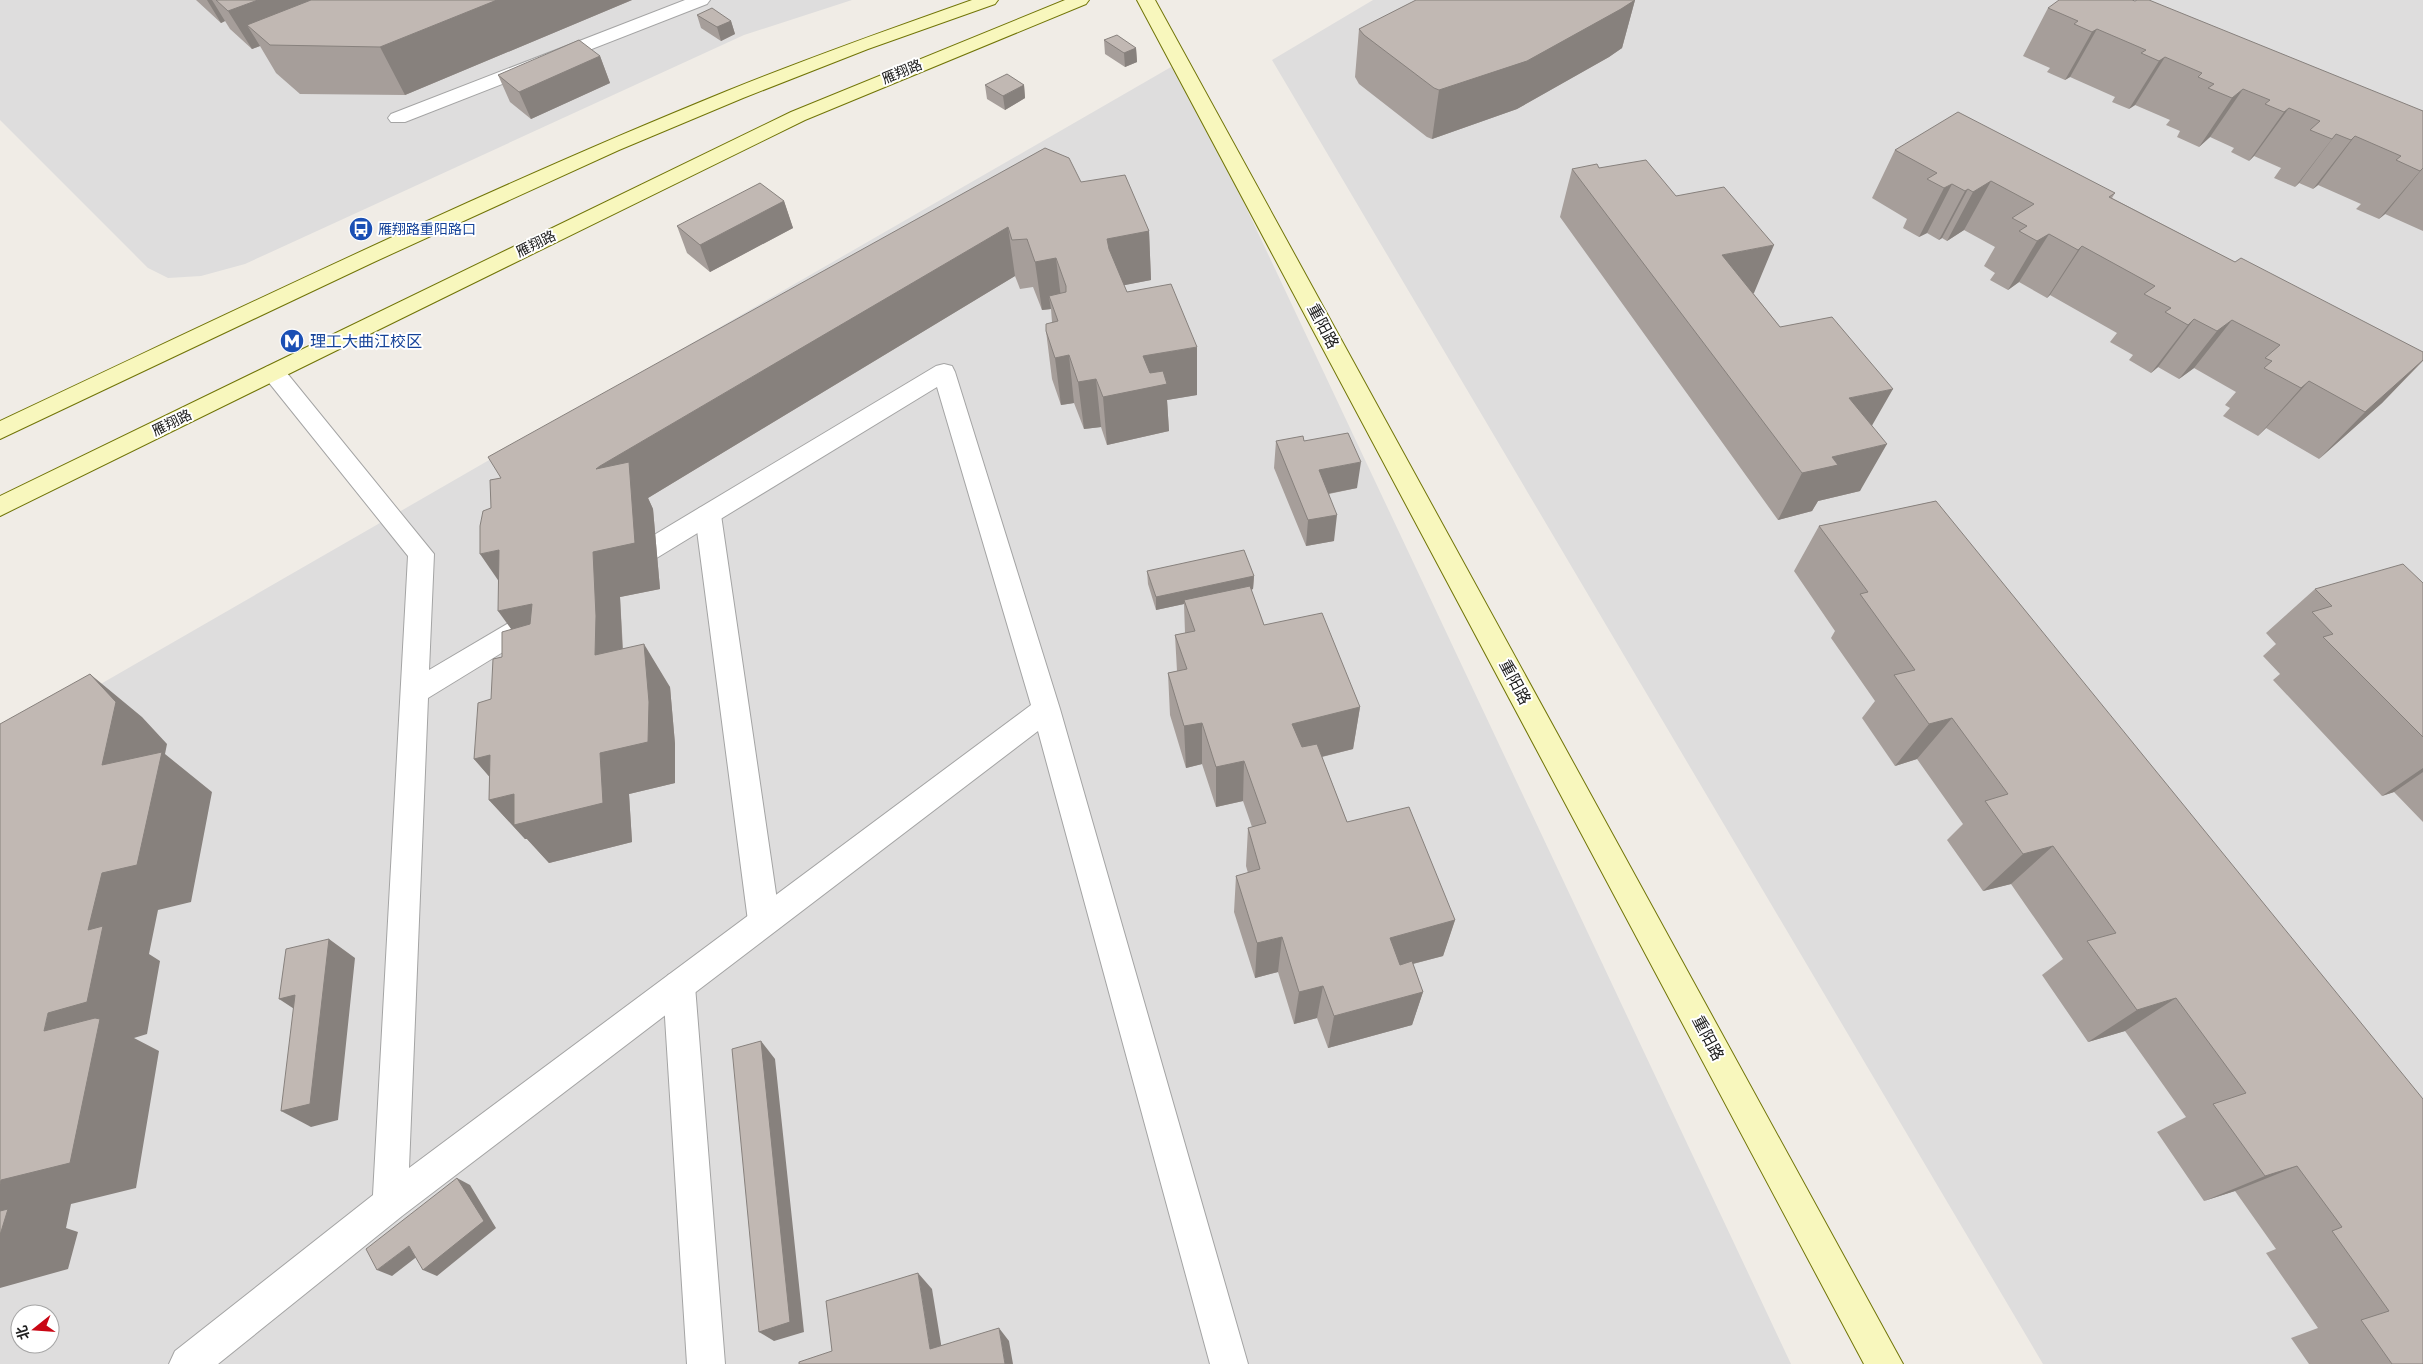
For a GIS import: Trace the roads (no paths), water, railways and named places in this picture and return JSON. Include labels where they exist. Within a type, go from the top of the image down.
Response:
[{"type":"main road","points":[[0,431],[428,228],[591,154],[780,75],[988,0]]},
{"type":"main road","name":"雁翔路","points":[[0,507],[798,116],[1080,0]]},
{"type":"main road","name":"重阳路","points":[[1146,0],[1884,1364]]},
{"type":"street","points":[[398,118],[701,0]]},
{"type":"street","points":[[599,581],[944,372],[1046,709],[1229,1364]]},
{"type":"street","points":[[274,373],[421,554],[390,1204]]},
{"type":"street","points":[[708,515],[764,921]]},
{"type":"street","points":[[415,692],[557,606]]},
{"type":"street","points":[[188,1364],[390,1204],[1046,709]]},
{"type":"street","points":[[679,986],[706,1364]]},
{"type":"place","name":"雁翔路重阳路口","points":[[361,229]]},
{"type":"place","name":"理工大曲江校区","points":[[292,341]]}]
